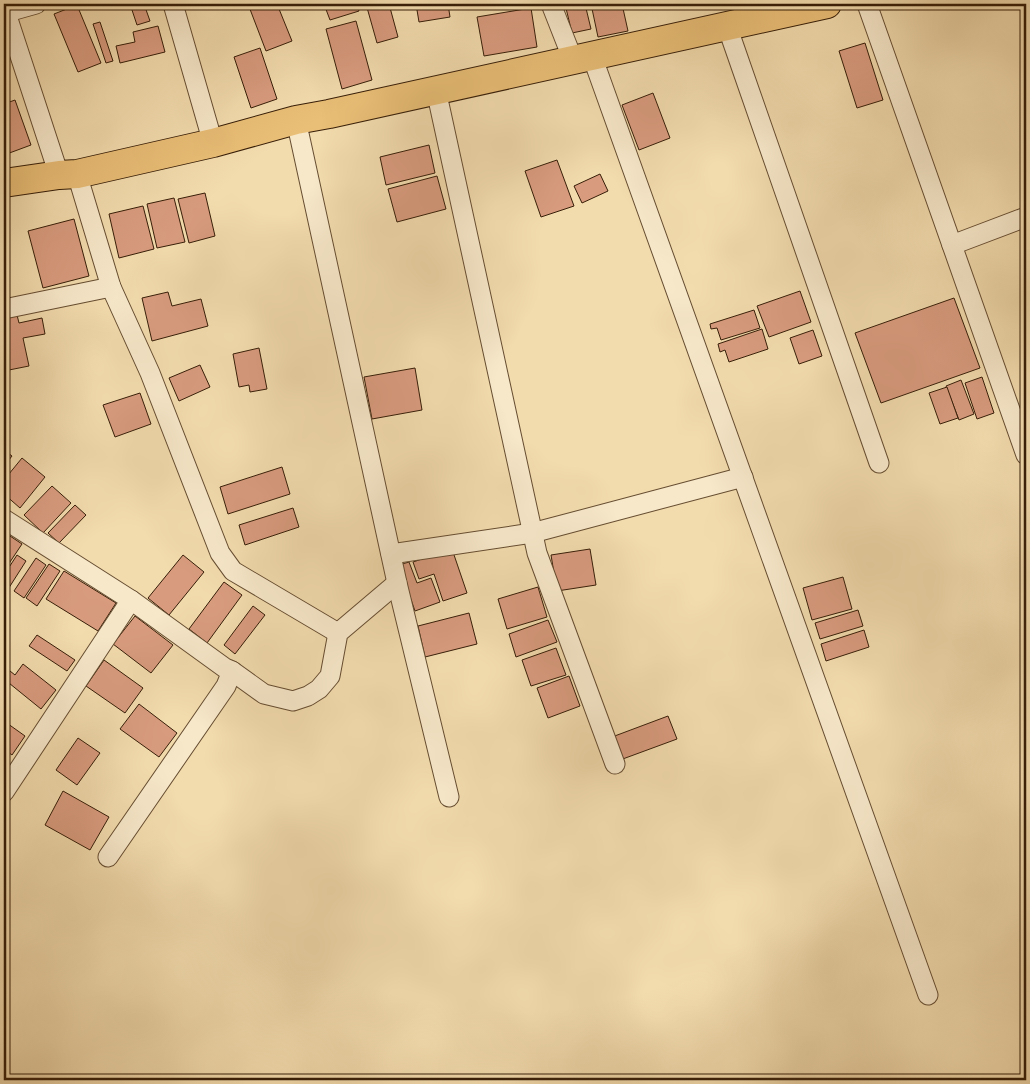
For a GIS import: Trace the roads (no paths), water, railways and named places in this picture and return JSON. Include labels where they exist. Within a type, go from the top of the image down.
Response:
[{"type":"main road","points":[[4,183],[68,174],[213,143],[296,120],[828,4]]},
{"type":"street","points":[[36,4],[5,13],[111,287],[150,373],[220,553],[233,571],[338,633]]},
{"type":"street","points":[[550,4],[583,58],[742,477],[928,995]]},
{"type":"street","points":[[867,4],[1026,455]]},
{"type":"street","points":[[180,5],[213,143]]},
{"type":"street","points":[[727,26],[879,463]]},
{"type":"street","points":[[436,90],[536,553],[614,764]]},
{"type":"street","points":[[296,120],[397,583],[449,797]]},
{"type":"street","points":[[952,244],[1026,217]]},
{"type":"street","points":[[4,309],[111,287]]},
{"type":"street","points":[[392,554],[532,533],[742,477]]},
{"type":"street","points":[[4,520],[131,600],[264,694],[293,701],[308,696],[319,689],[330,676],[338,633],[397,583]]},
{"type":"street","points":[[4,792],[131,600]]},
{"type":"street","points":[[108,857],[226,686],[232,671]]}]
